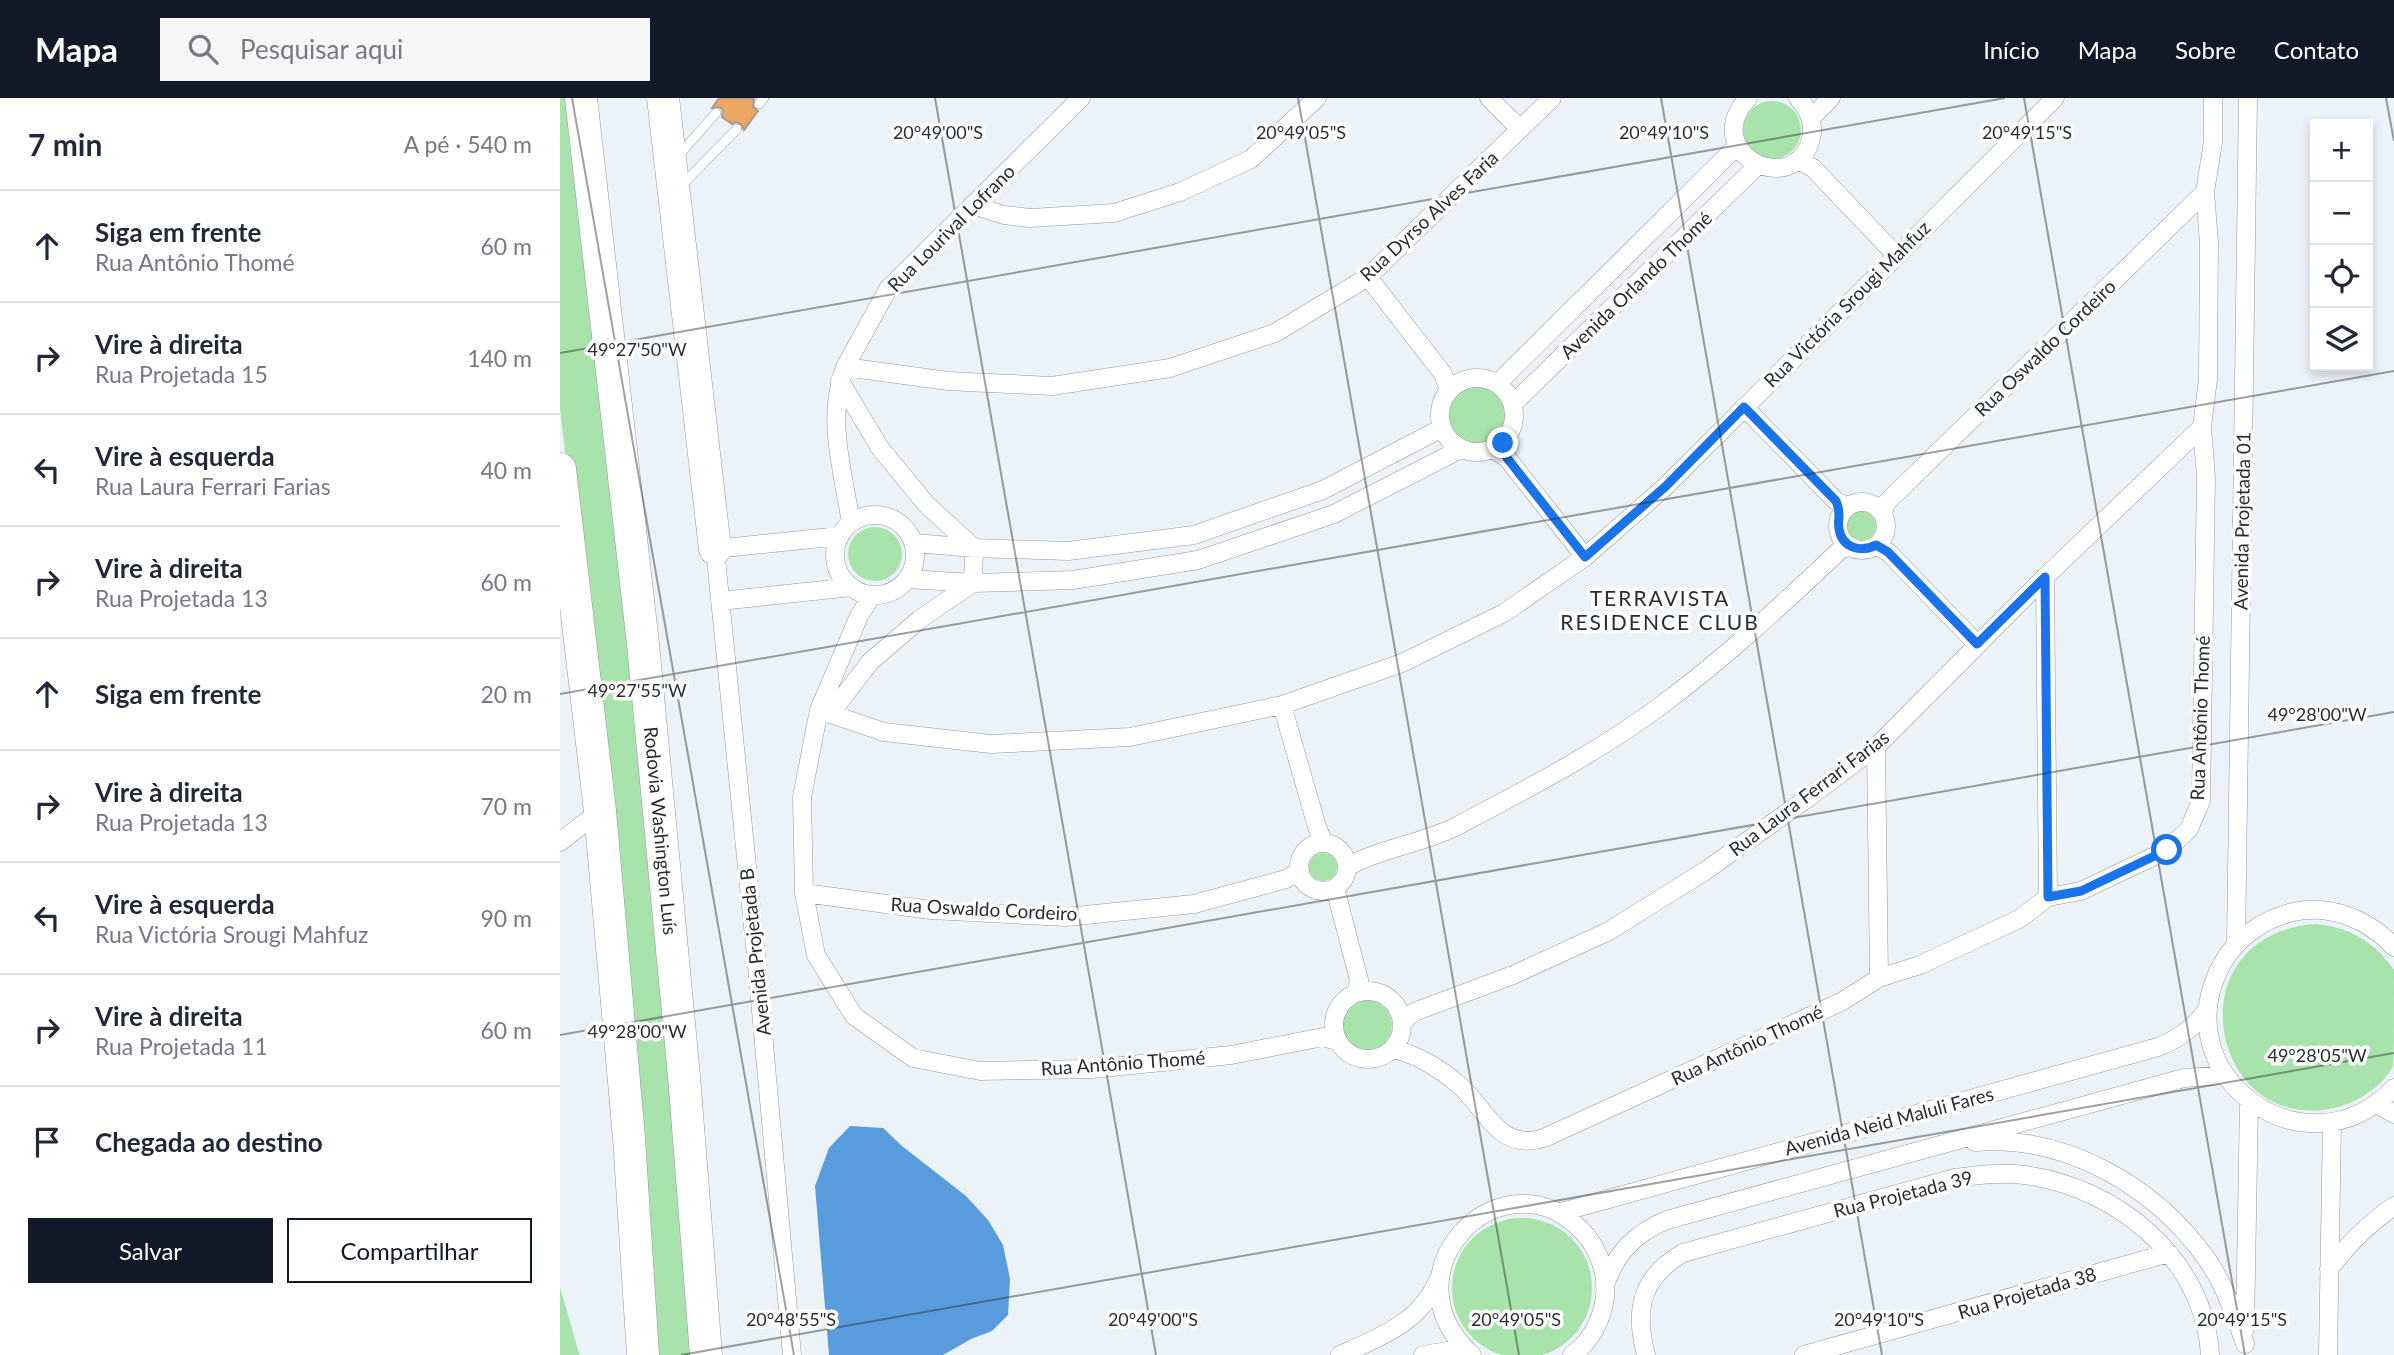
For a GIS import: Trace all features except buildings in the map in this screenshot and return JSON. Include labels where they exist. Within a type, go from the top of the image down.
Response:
[{"type":"highway","name":"Rodovia Washington Luís","points":[[581,98],[643,644],[684,1076],[706,1355]]},
{"type":"highway","points":[[663,98],[715,549]]},
{"type":"highway","points":[[560,468],[600,811],[629,1138],[643,1355]]},
{"type":"street","name":"Rua Lourival Lofrano","points":[[851,525],[839,463],[835,423],[842,374],[888,289],[1081,98]]},
{"type":"street","points":[[972,205],[1004,215],[1030,218],[1115,212],[1167,197],[1251,159],[1317,98]]},
{"type":"street","points":[[1489,98],[1520,129]]},
{"type":"street","name":"Rua Dyrso Alves Faria","points":[[842,374],[1052,386],[1170,368],[1275,332],[1368,277],[1552,98]]},
{"type":"street","points":[[1798,98],[1811,118],[1811,140],[1806,160]]},
{"type":"street","points":[[1811,118],[1831,98]]},
{"type":"street","name":"Rua Victória Srougi Mahfuz","points":[[824,712],[884,732],[991,744],[1130,737],[1282,705],[1402,663],[1504,613],[1585,557],[1666,486],[2055,98]]},
{"type":"street","name":"Rua Antônio Thomé","points":[[1403,1030],[1459,1085],[1505,1136],[1521,1142],[1531,1142],[1841,1002],[1879,978],[1920,965],[2019,919],[2048,897],[2081,891],[2167,850],[2189,829],[2201,801],[2206,477],[2202,427],[2208,379],[2209,243],[2205,192],[2213,142],[2213,98]]},
{"type":"street","name":"Avenida Projetada 01","points":[[2236,944],[2248,98]]},
{"type":"street","points":[[1741,101],[1733,127],[1737,146],[1746,158],[1758,165],[1779,168],[1806,160]]},
{"type":"street","name":"Avenida Orlando Thomé","points":[[1498,383],[1737,146]]},
{"type":"street","points":[[1806,160],[1896,255]]},
{"type":"street","name":"Avenida Orlando Thomé","points":[[1513,404],[1758,165]]},
{"type":"street","name":"Rua Oswaldo Cordeiro","points":[[1882,507],[2205,192]]},
{"type":"street","points":[[1368,277],[1449,382]]},
{"type":"street","points":[[842,374],[880,448],[926,504],[974,548],[973,583]]},
{"type":"street","points":[[1449,382],[1477,377],[1498,383],[1507,392],[1513,404],[1514,425],[1501,450]]},
{"type":"street","points":[[1449,382],[1440,408],[1442,428],[1450,440],[1461,449],[1471,452],[1501,450]]},
{"type":"street","points":[[1744,407],[1842,507]]},
{"type":"street","name":"Rua Laura Ferrari Farias","points":[[1403,1030],[1609,931],[1705,871],[1876,747],[2045,577],[2202,427]]},
{"type":"street","points":[[914,543],[1068,551],[1194,534],[1323,490],[1442,428]]},
{"type":"street","points":[[907,579],[973,583],[1073,580],[1198,561],[1334,514],[1461,449]]},
{"type":"street","points":[[1501,450],[1585,557]]},
{"type":"street","points":[[1842,507],[1862,502],[1882,507],[1886,526],[1882,545]]},
{"type":"street","points":[[1842,507],[1839,527],[1844,545]]},
{"type":"street","points":[[715,549],[851,525],[874,514],[899,522],[914,543],[913,568],[907,579],[885,594],[861,591],[720,601]]},
{"type":"street","points":[[851,525],[836,549],[836,563],[842,576],[861,591]]},
{"type":"street","points":[[1844,545],[1863,550],[1882,545]]},
{"type":"street","points":[[1346,863],[1446,832],[1555,775],[1662,705],[1762,623],[1844,545]]},
{"type":"street","points":[[1882,545],[1977,644]]},
{"type":"street","name":"Avenida Projetada B","points":[[715,549],[757,966],[792,1355]]},
{"type":"street","points":[[2045,577],[2048,897]]},
{"type":"street","points":[[824,712],[870,662],[920,619],[973,583]]},
{"type":"street","name":"Rua Antônio Thomé","points":[[861,591],[859,616],[824,712],[802,797],[804,894],[816,954],[854,1016],[914,1058],[981,1071],[1092,1069],[1231,1055],[1331,1036]]},
{"type":"street","points":[[1282,705],[1319,838],[1341,851],[1346,863],[1341,883],[1333,894]]},
{"type":"street","points":[[1876,747],[1879,978]]},
{"type":"street","points":[[560,842],[600,811]]},
{"type":"street","points":[[1319,838],[1302,855],[1296,877],[1313,888],[1333,894]]},
{"type":"street","name":"Rua Oswaldo Cordeiro","points":[[804,894],[931,910],[1066,917],[1194,904],[1296,877]]},
{"type":"street","points":[[1333,894],[1360,988]]},
{"type":"street","points":[[2393,1090],[2377,1104],[2332,1123],[2297,1123],[2263,1111],[2249,1101],[2225,1075],[2211,1043],[2208,1008],[2217,974],[2236,944],[2249,932],[2280,916],[2315,910],[2332,912],[2357,920],[2380,933],[2394,947]]},
{"type":"street","points":[[1360,988],[1388,997],[1403,1030],[1385,1055],[1368,1059],[1350,1054],[1331,1036],[1336,1011],[1360,988]]},
{"type":"street","name":"Avenida Neid Maluli Fares","points":[[1558,1213],[2158,1047],[2182,1036],[2208,1008]]},
{"type":"street","name":"Avenida Neid Maluli Fares","points":[[1605,1286],[1610,1271],[1628,1244],[1639,1234],[1660,1223],[2184,1078],[2225,1075]]},
{"type":"street","points":[[2245,1349],[2249,1101]]},
{"type":"street","points":[[2377,1104],[2394,1114]]},
{"type":"street","points":[[2328,1355],[2332,1123]]},
{"type":"street","points":[[1940,1145],[1984,1141],[2028,1144],[2071,1155],[2112,1173],[2149,1198],[2182,1228],[2209,1263],[2230,1301],[2245,1349]]},
{"type":"street","name":"Rua Projetada 39","points":[[1646,1355],[1639,1324],[1648,1288],[1662,1267],[1683,1253],[1955,1178],[1989,1174],[2024,1174],[2090,1192],[2120,1209],[2147,1230],[2184,1272],[2194,1290],[2208,1331],[2210,1355]]},
{"type":"street","points":[[1340,1355],[1386,1334],[1413,1316],[1434,1289],[1444,1259],[1455,1239],[1471,1222],[1484,1214],[1513,1205],[1528,1205],[1558,1213],[1576,1225],[1592,1242],[1599,1256],[1605,1286],[1601,1315],[1595,1330],[1572,1355]]},
{"type":"street","points":[[2329,1269],[2355,1237],[2394,1206]]},
{"type":"street","name":"Rua Projetada 38","points":[[1804,1355],[2169,1254]]},
{"type":"street","points":[[1440,1273],[1440,1304],[1445,1319],[1452,1333],[1472,1355]]},
{"type":"street","points":[[1423,1355],[1447,1351],[1472,1355]]},
{"type":"lane","points":[[673,179],[716,113]]},
{"type":"lane","points":[[673,179],[737,129]]},
{"type":"green space","points":[[560,98],[570,98],[627,580],[700,1355],[652,1355],[581,586],[560,409]]},
{"type":"green space","points":[[1772,101],[1783,103],[1796,114],[1801,130],[1799,141],[1788,154],[1772,159],[1761,157],[1748,146],[1743,130],[1745,119],[1756,106]]},
{"type":"green space","points":[[1472,386],[1484,386],[1499,394],[1507,409],[1507,421],[1499,436],[1484,444],[1472,444],[1457,436],[1449,421],[1449,409],[1457,394]]},
{"type":"green space","points":[[1861,511],[1871,516],[1876,526],[1871,536],[1861,541],[1851,536],[1846,526],[1851,516]]},
{"type":"green space","points":[[875,527],[894,535],[902,554],[894,573],[875,581],[856,573],[848,554],[856,535]]},
{"type":"green space","points":[[1323,853],[1333,857],[1337,867],[1333,877],[1323,881],[1313,877],[1309,867],[1313,857]]},
{"type":"green space","points":[[2315,924],[2338,928],[2358,936],[2376,949],[2394,970],[2393,1066],[2377,1086],[2354,1101],[2338,1107],[2295,1109],[2260,1094],[2236,1067],[2224,1032],[2225,996],[2239,962],[2269,937]]},
{"type":"green space","points":[[1367,1000],[1384,1008],[1392,1025],[1384,1042],[1367,1050],[1350,1042],[1342,1025],[1350,1008]]},
{"type":"green space","points":[[1508,1219],[1536,1219],[1561,1230],[1572,1238],[1580,1249],[1591,1274],[1591,1302],[1580,1327],[1572,1338],[1561,1346],[1539,1356],[1505,1356],[1483,1346],[1472,1338],[1464,1327],[1453,1302],[1453,1274],[1464,1249],[1472,1238],[1483,1230]]},
{"type":"green space","points":[[560,1287],[579,1353],[580,1355],[560,1355]]},
{"type":"water","points":[[850,1126],[883,1128],[966,1196],[988,1220],[1003,1245],[1010,1279],[1008,1315],[992,1331],[943,1355],[829,1355],[815,1186],[829,1148]]},
{"type":"district","name":"TERRAVISTA RESIDENCE CLUB","points":[[1660,611]]},
{"type":"route","points":[[1503,443],[1507,458],[1585,557],[1666,486],[1744,407],[1836,501],[1841,514],[1839,527],[1843,539],[1856,549],[1870,549],[1876,545],[1888,552],[1977,644],[2045,577],[2048,897],[2081,891],[2167,850]]}]
